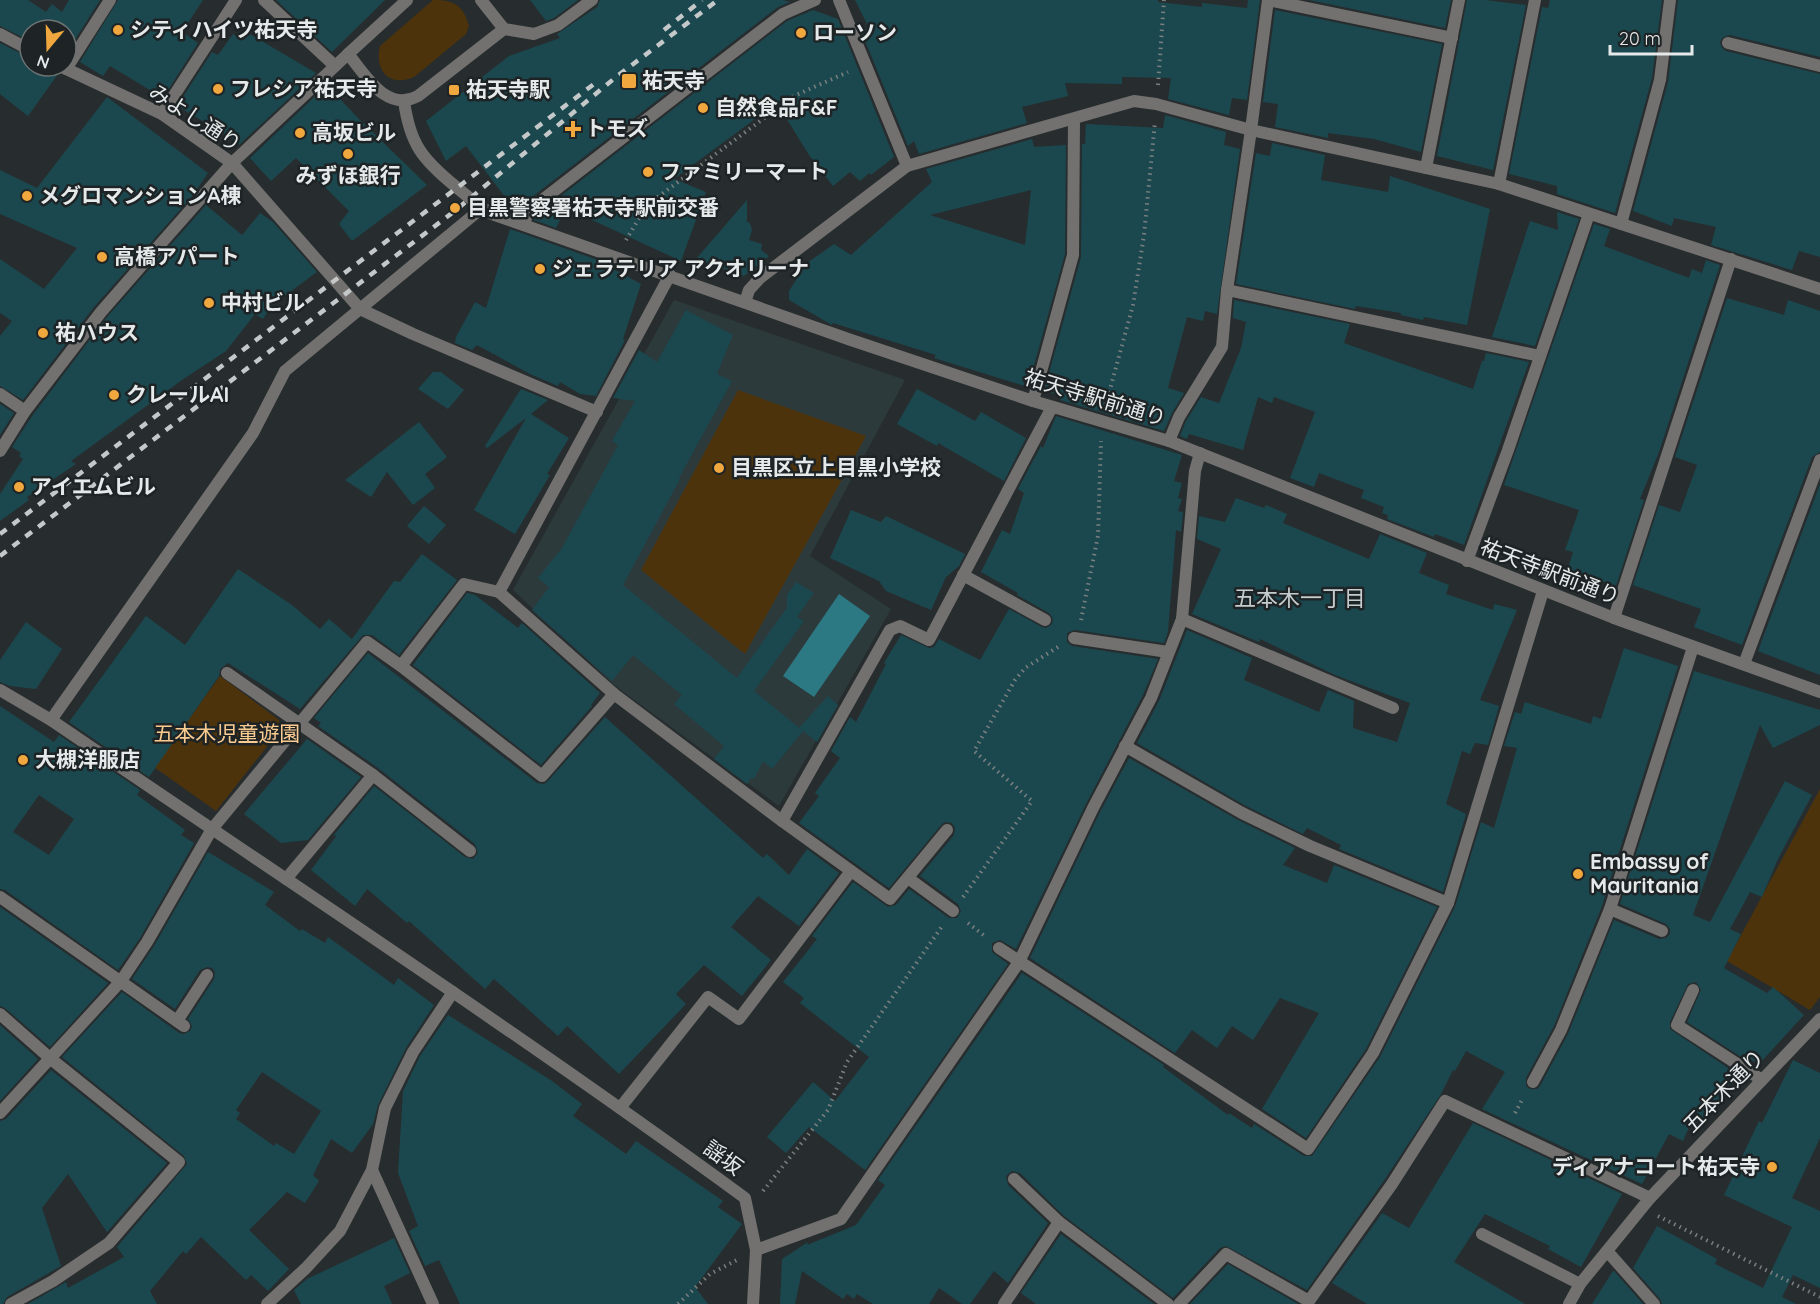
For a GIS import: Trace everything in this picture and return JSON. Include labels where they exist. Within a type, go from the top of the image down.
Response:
[{"type":"street","points":[[78,46],[110,0]]},
{"type":"street","points":[[162,114],[236,0]]},
{"type":"street","points":[[264,0],[335,66]]},
{"type":"street","points":[[0,451],[25,411],[101,312],[232,163],[407,0]]},
{"type":"street","points":[[482,0],[504,29],[534,34],[558,25],[592,0]]},
{"type":"street","points":[[524,225],[528,211],[783,14],[815,0]]},
{"type":"street","points":[[839,0],[907,166]]},
{"type":"street","points":[[1169,441],[1179,417],[1222,347],[1227,290],[1268,0],[1452,38]]},
{"type":"street","points":[[1426,168],[1459,0]]},
{"type":"street","points":[[1499,184],[1535,0]]},
{"type":"street","points":[[1622,224],[1660,80],[1670,0]]},
{"type":"street","points":[[348,54],[381,92],[396,101],[404,101],[418,96],[504,29]]},
{"type":"street","points":[[0,34],[18,44]]},
{"type":"street","points":[[1728,43],[1820,66]]},
{"type":"street","name":"みよし通り","points":[[78,74],[162,114],[232,163],[360,309]]},
{"type":"street","name":"祐天寺駅前通り","points":[[404,101],[407,122],[418,150],[430,166],[492,214],[850,340],[1034,401],[1169,441],[1543,591],[1820,692]]},
{"type":"street","points":[[745,302],[749,290],[760,278],[907,166],[1134,101],[1156,104],[1251,130],[1499,184],[1820,289]]},
{"type":"street","points":[[1034,401],[1073,255],[1074,119]]},
{"type":"street","points":[[51,720],[253,433],[285,371],[482,208]]},
{"type":"street","points":[[1467,561],[1508,450],[1589,214]]},
{"type":"street","points":[[1614,618],[1731,259]]},
{"type":"street","points":[[499,592],[670,275]]},
{"type":"street","points":[[1227,290],[1540,356]]},
{"type":"street","points":[[360,309],[412,334],[597,411]]},
{"type":"street","points":[[0,393],[25,411]]},
{"type":"street","points":[[782,821],[890,630],[900,626],[929,640],[1052,406]]},
{"type":"street","points":[[756,1250],[841,1219],[1019,962],[1151,698],[1182,619],[1195,471],[1200,453]]},
{"type":"street","points":[[1744,664],[1820,460]]},
{"type":"street","points":[[963,575],[1045,620]]},
{"type":"street","points":[[401,666],[464,584],[499,592],[614,694],[782,821],[891,899],[946,831]]},
{"type":"street","points":[[999,948],[1308,1149],[1373,1053],[1449,903],[1543,591]]},
{"type":"street","points":[[1182,619],[1393,708]]},
{"type":"street","points":[[1074,638],[1168,652]]},
{"type":"street","points":[[0,1113],[121,981],[147,942],[212,829],[367,642],[542,776],[614,694]]},
{"type":"street","points":[[1533,1082],[1561,1030],[1610,909],[1694,647]]},
{"type":"street","points":[[227,673],[373,775],[471,851]]},
{"type":"street","name":"謡坂","points":[[0,690],[51,720],[453,992],[649,1128],[745,1198],[756,1250],[753,1304]]},
{"type":"street","points":[[1125,746],[1242,813],[1310,846],[1449,903]]},
{"type":"street","points":[[286,879],[373,775]]},
{"type":"street","points":[[620,1108],[708,997],[739,1019],[851,872]]},
{"type":"street","points":[[908,878],[953,911]]},
{"type":"street","points":[[0,897],[181,1024],[207,975]]},
{"type":"street","points":[[1610,909],[1662,931]]},
{"type":"street","points":[[1693,990],[1677,1025],[1762,1080]]},
{"type":"street","points":[[267,1304],[340,1232],[372,1170],[385,1108],[413,1052],[453,992]]},
{"type":"street","points":[[0,1014],[51,1059],[179,1162],[109,1243],[53,1281],[11,1304]]},
{"type":"street","name":"五本木通り","points":[[1569,1304],[1580,1284],[1641,1208],[1820,1019]]},
{"type":"street","points":[[1179,1304],[1226,1254],[1309,1301],[1392,1184],[1445,1101],[1650,1198]]},
{"type":"street","points":[[372,1170],[433,1304]]},
{"type":"street","points":[[1014,1179],[1059,1222],[1168,1304]]},
{"type":"street","points":[[1004,1304],[1059,1222]]},
{"type":"street","points":[[1482,1233],[1580,1284]]},
{"type":"street","points":[[1607,1251],[1654,1304]]},
{"type":"path","points":[[747,1210],[828,1110],[847,1062],[1032,801],[974,751],[1015,680],[1025,668],[1074,638],[1084,614],[1098,536],[1101,420],[1132,305],[1144,235],[1164,0]]},
{"type":"path","points":[[616,257],[647,205],[794,96],[865,64]]},
{"type":"path","points":[[953,911],[999,948]]},
{"type":"path","points":[[1506,1129],[1533,1082]]},
{"type":"path","points":[[1641,1208],[1820,1297]]},
{"type":"path","points":[[678,1304],[710,1274],[756,1250]]},
{"type":"shaded area","name":"目黒区立上目黒小学校","points":[[674,300],[905,380],[810,556],[891,609],[779,806],[614,685],[513,590]]},
{"type":"green space","points":[[433,0],[447,1],[461,9],[469,26],[466,34],[414,77],[397,80],[385,75],[379,63],[380,46]]},
{"type":"green space","points":[[738,390],[866,436],[745,654],[641,570]]},
{"type":"green space","name":"五本木児童遊園","points":[[220,676],[279,720],[280,730],[216,811],[154,767]]},
{"type":"green space","points":[[1820,789],[1820,997],[1810,1010],[1727,961]]},
{"type":"water","points":[[839,594],[870,616],[814,697],[783,676]]},
{"type":"building","points":[[0,0],[28,0],[46,12],[52,4],[62,12],[69,0],[100,0],[78,35],[78,18],[18,18],[18,35],[0,26]]},
{"type":"building","points":[[118,0],[203,0],[182,32],[198,43],[163,98],[110,66],[103,76],[80,62]]},
{"type":"building","points":[[276,0],[385,0],[332,52]]},
{"type":"building","points":[[530,0],[578,0],[554,18],[546,21]]},
{"type":"building","points":[[600,0],[783,0],[790,2],[778,7],[523,204],[518,215],[466,146],[446,161],[426,121],[509,56],[560,38],[557,34],[597,7]]},
{"type":"building","points":[[855,0],[1158,0],[1158,2],[1202,7],[1202,3],[1247,8],[1248,0],[1260,0],[1247,100],[1232,98],[1229,115],[1168,99],[1171,78],[1122,77],[1122,84],[1065,83],[1068,96],[1022,107],[1027,123],[919,154],[914,141],[908,146],[859,26],[870,30]]},
{"type":"building","points":[[1309,0],[1451,0],[1445,28]]},
{"type":"building","points":[[1467,0],[1526,5],[1493,170],[1437,156]]},
{"type":"building","points":[[1550,0],[1662,0],[1652,78],[1615,213],[1557,194],[1557,186],[1509,174],[1542,7],[1548,8]]},
{"type":"building","points":[[1678,0],[1820,0],[1820,57],[1730,35],[1723,37],[1720,42],[1726,51],[1820,74],[1820,257],[1799,251],[1792,270],[1711,245],[1716,227],[1674,218],[1672,226],[1633,211],[1668,82]]},
{"type":"building","points":[[813,10],[838,19],[894,157],[871,175],[869,173],[860,181],[850,172],[833,186],[809,155],[775,100],[759,116],[674,179],[706,192],[681,261],[566,208],[556,228],[534,220],[535,216],[787,21]]},
{"type":"building","points":[[1275,10],[1442,44],[1421,152],[1374,139],[1328,133],[1328,138],[1275,127],[1278,104],[1263,102]]},
{"type":"building","points":[[248,33],[316,73],[239,145],[233,139],[177,106],[212,52],[218,55],[233,34],[244,40]]},
{"type":"building","points":[[0,43],[18,52],[18,78],[55,78],[28,116],[0,94]]},
{"type":"building","points":[[327,85],[427,185],[352,241],[339,224],[349,211],[296,158],[271,181],[250,158]]},
{"type":"building","points":[[107,97],[208,173],[193,195],[94,307],[23,400],[0,386],[0,336],[12,321],[0,313],[0,259],[44,289],[77,248],[0,214],[0,170],[37,188]]},
{"type":"building","points":[[1165,115],[1226,132],[1224,145],[1240,149],[1217,314],[1205,311],[1203,321],[1187,317],[1168,388],[1184,393],[1164,431],[1060,400],[1062,396],[1044,391],[1081,257],[1082,144],[1085,144],[1086,124],[1163,128]]},
{"type":"building","points":[[1032,139],[1034,147],[1066,145],[1065,254],[1028,387],[934,358],[936,355],[833,323],[832,325],[789,300],[789,291],[807,263],[834,244],[851,255],[932,182],[926,169]],"holes":[[[1031,190],[1025,245],[930,215]]]},
{"type":"building","points":[[1272,143],[1325,155],[1321,180],[1388,192],[1390,176],[1490,209],[1467,325],[1424,317],[1423,320],[1401,315],[1401,313],[1356,306],[1355,309],[1236,284],[1256,153],[1270,156]]},
{"type":"building","points":[[747,200],[747,222],[750,223],[752,230],[749,240],[762,244],[761,250],[769,256],[744,276],[696,259]]},
{"type":"building","points":[[206,205],[242,235],[260,213],[273,222],[317,272],[271,306],[263,319],[255,314],[226,351],[182,380],[71,461],[76,464],[27,497],[29,500],[0,521],[0,494],[23,459],[19,456],[21,453],[12,447],[32,416],[107,317]]},
{"type":"building","points":[[1557,212],[1579,219],[1535,346],[1492,337],[1530,221],[1558,230]]},
{"type":"building","points":[[1594,224],[1610,229],[1604,246],[1689,278],[1692,269],[1702,273],[1706,260],[1720,265],[1659,452],[1640,499],[1644,500],[1616,586],[1593,578],[1590,587],[1565,578],[1573,552],[1565,550],[1579,510],[1504,485]]},
{"type":"building","points":[[510,229],[595,259],[641,284],[623,339],[625,340],[596,396],[580,394],[560,382],[558,386],[530,374],[477,345],[472,350],[455,343],[475,302],[486,308]]},
{"type":"building","points":[[1727,298],[1784,315],[1788,300],[1820,311],[1820,452],[1812,457],[1742,645],[1694,627],[1701,609],[1633,585],[1659,505],[1680,512],[1697,465],[1675,457]]},
{"type":"building","points":[[1234,300],[1350,324],[1344,343],[1473,389],[1486,353],[1529,362],[1464,545],[1435,534],[1434,537],[1387,519],[1388,515],[1382,513],[1384,507],[1361,498],[1364,490],[1319,473],[1314,487],[1290,478],[1315,412],[1274,397],[1272,403],[1258,397],[1243,450],[1189,434],[1187,439],[1180,436],[1186,421],[1201,397],[1219,403],[1241,348],[1246,322],[1233,318]]},
{"type":"building","points":[[686,310],[733,335],[717,374],[732,381],[623,585],[737,678],[787,610],[787,595],[796,582],[814,593],[797,617],[804,621],[754,691],[803,731],[772,769],[763,761],[754,779],[751,778],[747,784],[714,759],[724,746],[674,704],[682,695],[633,655],[612,681],[532,610],[549,587],[538,578],[562,548],[618,445],[612,441],[635,401],[613,398],[639,350],[657,362]]},
{"type":"building","points":[[433,372],[441,372],[464,390],[448,409],[418,389]]},
{"type":"building","points":[[521,389],[548,400],[531,414],[569,438],[515,534],[474,510],[526,418],[487,448],[485,446]]},
{"type":"building","points":[[917,389],[975,421],[981,412],[1026,438],[1004,481],[938,443],[937,446],[897,424]]},
{"type":"building","points":[[0,404],[14,413],[0,435]]},
{"type":"building","points":[[1056,416],[1182,455],[1174,481],[1182,483],[1178,498],[1182,499],[1178,511],[1183,512],[1181,532],[1176,530],[1168,632],[1164,643],[1075,630],[1067,633],[1067,642],[1072,646],[1158,659],[1143,695],[1086,804],[1016,949],[1000,940],[992,943],[992,952],[1008,964],[865,1170],[809,1127],[786,1153],[767,1137],[813,1082],[835,1101],[869,1057],[800,1003],[804,998],[783,982],[817,939],[812,936],[853,882],[888,907],[896,905],[909,889],[949,918],[957,918],[961,911],[958,904],[920,876],[954,835],[955,828],[952,823],[945,822],[941,825],[889,888],[799,823],[819,796],[815,793],[840,758],[831,751],[850,717],[856,722],[886,664],[884,663],[901,635],[929,648],[934,647],[939,639],[980,660],[1009,609],[1042,627],[1046,628],[1052,624],[1053,619],[1049,613],[981,572],[1002,530],[1010,534],[1024,493],[1018,489],[1041,446],[1043,448]]},
{"type":"building","points":[[419,422],[447,457],[425,474],[435,488],[413,505],[387,472],[371,497],[345,480]]},
{"type":"building","points":[[1820,484],[1820,675],[1758,651]]},
{"type":"building","points":[[1236,498],[1264,508],[1266,505],[1287,514],[1283,523],[1369,559],[1380,534],[1427,553],[1419,573],[1449,585],[1446,594],[1493,610],[1494,604],[1517,610],[1480,700],[1499,706],[1488,745],[1475,743],[1470,754],[1462,751],[1446,804],[1466,814],[1443,892],[1339,849],[1341,845],[1307,828],[1303,834],[1246,806],[1137,743],[1159,701],[1187,630],[1252,658],[1244,680],[1319,712],[1328,690],[1354,701],[1353,728],[1397,742],[1410,703],[1335,675],[1260,639],[1259,642],[1192,614],[1221,549],[1197,539],[1199,516],[1225,522]]},
{"type":"building","points":[[424,506],[446,525],[429,544],[407,526]]},
{"type":"building","points":[[851,510],[881,522],[886,516],[965,554],[959,566],[946,577],[931,610],[886,591],[879,581],[830,558]]},
{"type":"building","points":[[422,554],[457,580],[399,655],[372,635],[363,635],[300,709],[228,663],[220,669],[219,676],[149,777],[69,722],[146,616],[185,645],[238,569],[292,605],[320,629],[329,619],[352,639],[394,581],[400,582]]},
{"type":"building","points":[[467,593],[475,595],[518,628],[522,623],[600,693],[592,706],[541,765],[413,665]]},
{"type":"building","points":[[26,622],[62,649],[36,689],[10,686],[0,682],[0,660]]},
{"type":"building","points":[[1624,648],[1678,666],[1602,906],[1554,1026],[1526,1078],[1526,1086],[1530,1089],[1537,1089],[1540,1086],[1568,1034],[1614,920],[1659,939],[1666,938],[1670,934],[1670,929],[1666,924],[1620,904],[1694,671],[1820,710],[1820,725],[1773,748],[1760,725],[1693,915],[1710,922],[1785,781],[1812,795],[1777,861],[1762,897],[1750,892],[1730,929],[1741,934],[1724,968],[1767,993],[1773,987],[1804,1015],[1759,1064],[1748,1058],[1746,1060],[1687,1022],[1701,990],[1696,982],[1688,984],[1670,1022],[1670,1029],[1737,1074],[1703,1122],[1694,1116],[1683,1141],[1669,1134],[1642,1184],[1482,1109],[1505,1072],[1466,1051],[1441,1094],[1385,1179],[1307,1290],[1226,1246],[1220,1248],[1173,1298],[1064,1216],[1020,1173],[1012,1171],[1006,1176],[1008,1185],[1048,1223],[1008,1283],[994,1271],[970,1304],[962,1304],[939,1288],[929,1304],[873,1304],[857,1294],[854,1299],[847,1294],[843,1299],[802,1271],[795,1304],[780,1304],[782,1259],[808,1242],[807,1245],[856,1225],[885,1185],[878,1180],[1022,973],[1164,1065],[1163,1067],[1228,1115],[1229,1113],[1252,1128],[1254,1124],[1304,1156],[1312,1156],[1380,1057],[1455,907],[1481,822],[1494,828],[1517,748],[1504,746],[1515,712],[1521,714],[1525,702],[1591,724],[1593,716],[1601,719]]},
{"type":"building","points":[[368,653],[537,783],[544,784],[548,781],[605,717],[763,858],[767,854],[789,875],[807,849],[839,873],[799,926],[758,896],[731,927],[771,960],[742,996],[704,965],[676,994],[686,1004],[619,1074],[567,1026],[558,1036],[494,979],[485,989],[409,921],[407,923],[367,889],[355,906],[311,870],[337,835],[333,836],[374,786],[465,857],[473,859],[478,853],[475,844],[378,768],[318,726],[321,723],[314,718]]},
{"type":"building","points":[[828,696],[838,705],[817,742],[799,728]]},
{"type":"building","points":[[0,706],[54,742],[59,735],[140,790],[137,795],[185,830],[181,835],[194,843],[140,938],[118,970],[5,890],[0,889]],"holes":[[[39,795],[74,819],[49,855],[13,832]]]},
{"type":"building","points":[[307,739],[361,777],[308,840],[281,843],[244,814]]},
{"type":"building","points":[[1129,758],[1238,820],[1295,848],[1283,865],[1327,883],[1334,865],[1437,907],[1366,1049],[1306,1138],[1262,1109],[1319,1013],[1280,998],[1253,1040],[1232,1026],[1217,1048],[1192,1030],[1175,1053],[1030,958],[1100,812]]},
{"type":"building","points":[[208,852],[274,892],[265,905],[300,931],[302,929],[325,943],[328,937],[394,985],[398,978],[434,1005],[406,1048],[378,1105],[373,1124],[352,1153],[331,1139],[313,1175],[319,1181],[305,1203],[287,1192],[249,1230],[289,1269],[268,1291],[251,1275],[246,1280],[201,1237],[186,1254],[183,1251],[150,1291],[157,1304],[28,1304],[66,1282],[68,1288],[124,1257],[117,1247],[187,1164],[184,1156],[62,1057],[122,992],[179,1033],[184,1034],[190,1031],[192,1026],[188,1019],[214,979],[215,972],[212,968],[207,967],[200,970],[175,1009],[132,979],[154,946]],"holes":[[[262,1072],[321,1111],[294,1154],[276,1143],[274,1146],[236,1119],[240,1113],[236,1110]]]},
{"type":"building","points":[[0,907],[108,983],[50,1047],[0,1006]]},
{"type":"building","points":[[448,1015],[552,1081],[582,1104],[573,1116],[626,1154],[636,1141],[723,1201],[718,1207],[742,1224],[695,1287],[708,1304],[460,1304],[439,1260],[425,1266],[409,1231],[418,1226],[398,1173],[403,1091],[420,1056]]},
{"type":"building","points":[[0,1025],[38,1059],[0,1101]]},
{"type":"building","points":[[1793,1060],[1820,1073],[1820,1138],[1792,1198],[1820,1211],[1820,1288],[1793,1275],[1782,1297],[1796,1304],[1662,1304],[1633,1268],[1657,1226],[1717,1259],[1715,1264],[1763,1288],[1792,1227],[1724,1195],[1759,1121],[1762,1123]]},
{"type":"building","points":[[51,1070],[167,1163],[107,1232],[68,1174],[42,1208],[61,1266],[7,1297],[3,1304],[0,1304],[0,1121],[6,1119]]},
{"type":"building","points":[[1473,1123],[1622,1194],[1581,1267],[1548,1249],[1550,1246],[1485,1214],[1454,1262],[1525,1304],[1367,1304],[1332,1283],[1382,1213],[1409,1228]]},
{"type":"building","points":[[1061,1234],[1154,1304],[1036,1304],[1021,1293]]},
{"type":"building","points":[[394,1238],[410,1273],[384,1286],[392,1304],[301,1304],[294,1290],[307,1279]]},
{"type":"building","points":[[1228,1264],[1298,1304],[1190,1304]]},
{"type":"building","points":[[1614,1271],[1643,1304],[1592,1304]]},
{"type":"railway","points":[[664,30],[702,0]]},
{"type":"railway","points":[[0,556],[456,210],[616,77],[718,0]]},
{"type":"railway","points":[[0,534],[598,81]]},
{"type":"place","name":"シティハイツ祐天寺","points":[[118,30]]},
{"type":"place","name":"ローソン","points":[[801,33]]},
{"type":"place","name":"祐天寺","points":[[629,81]]},
{"type":"place","name":"フレシア祐天寺","points":[[218,89]]},
{"type":"place","name":"祐天寺駅","points":[[454,90]]},
{"type":"place","name":"自然食品F&F","points":[[703,108]]},
{"type":"place","name":"トモズ","points":[[573,129]]},
{"type":"place","name":"高坂ビル","points":[[300,133]]},
{"type":"place","name":"みずほ銀行","points":[[348,154]]},
{"type":"place","name":"ファミリーマート","points":[[648,172]]},
{"type":"place","name":"メグロマンションA棟","points":[[27,196]]},
{"type":"place","name":"目黒警察署祐天寺駅前交番","points":[[455,208]]},
{"type":"place","name":"高橋アパート","points":[[102,257]]},
{"type":"place","name":"ジェラテリア アクオリーナ","points":[[540,269]]},
{"type":"place","name":"中村ビル","points":[[209,303]]},
{"type":"place","name":"祐ハウス","points":[[43,333]]},
{"type":"place","name":"クレールAI","points":[[114,395]]},
{"type":"place","name":"目黒区立上目黒小学校","points":[[719,468]]},
{"type":"place","name":"アイエムビル","points":[[19,487]]},
{"type":"place","name":"大槻洋服店","points":[[23,760]]},
{"type":"place","name":"Embassy of Mauritania","points":[[1578,874]]},
{"type":"place","name":"ディアナコート祐天寺","points":[[1772,1167]]},
{"type":"district","name":"五本木一丁目","points":[[1300,598]]}]
